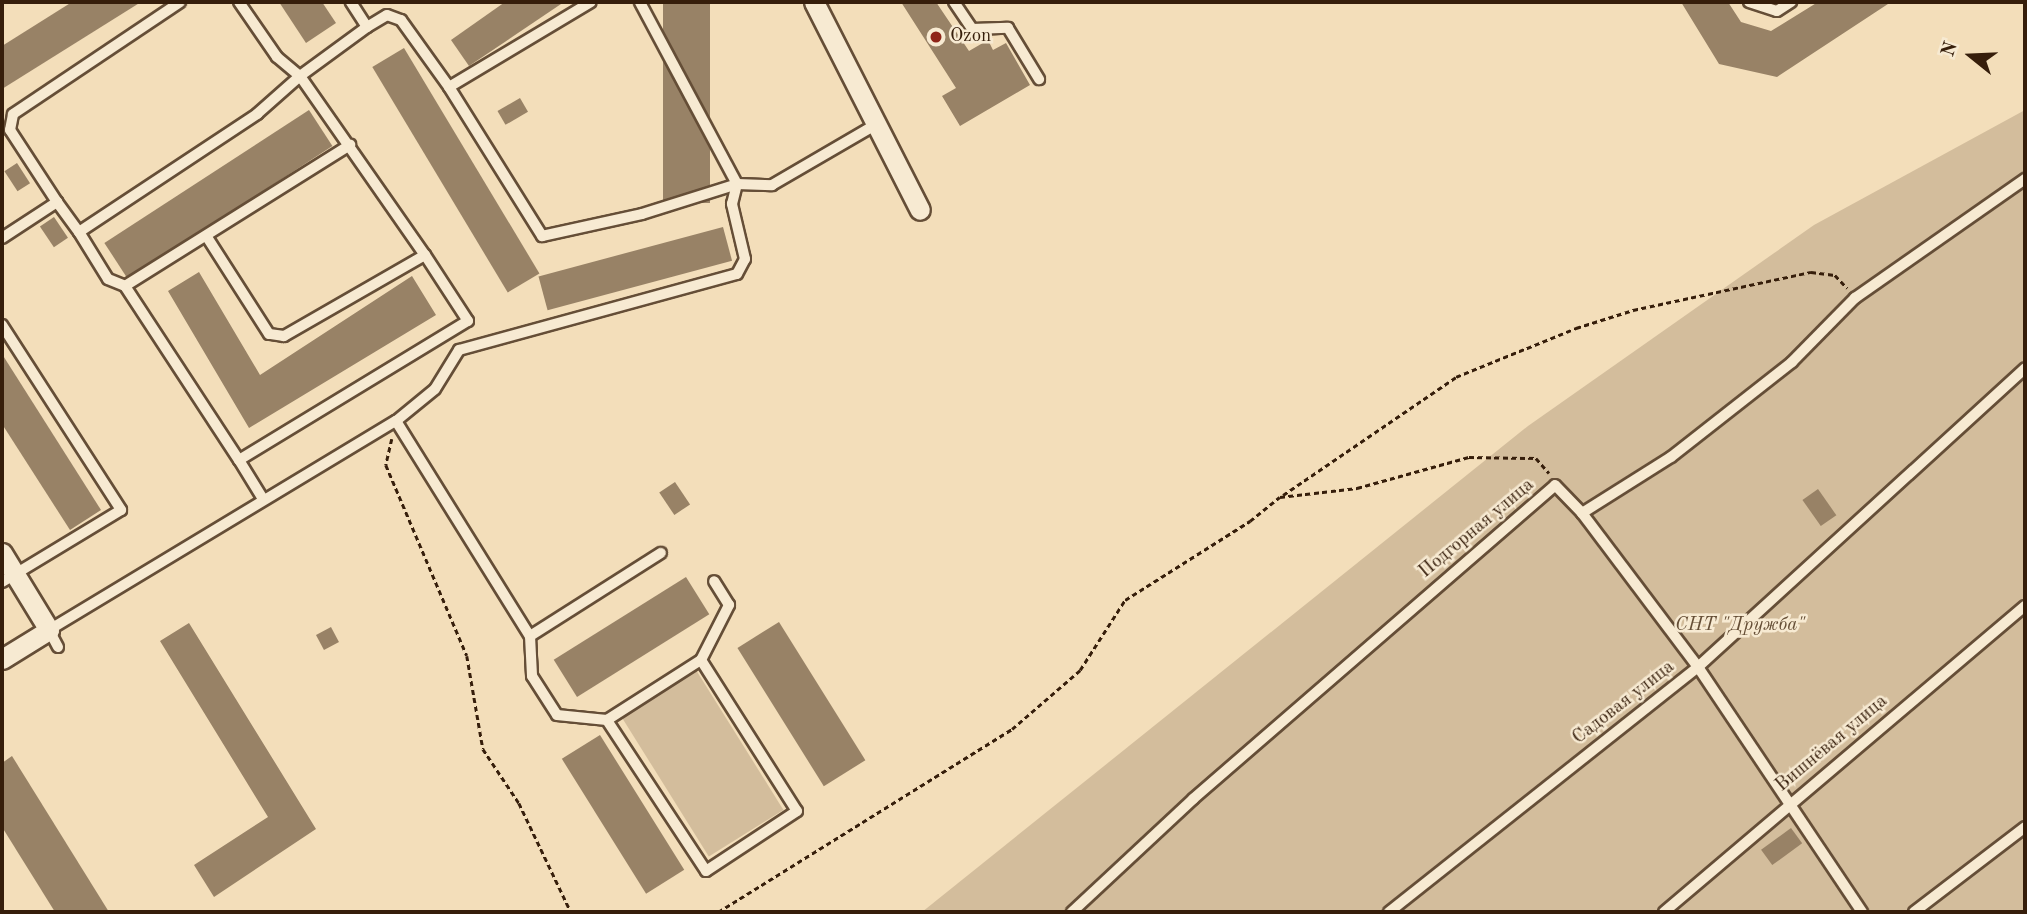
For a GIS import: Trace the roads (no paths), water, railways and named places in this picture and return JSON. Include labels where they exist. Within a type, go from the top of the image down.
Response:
[{"type":"street","points":[[814,2],[920,210]]},
{"type":"street","points":[[2,552],[8,578],[54,639],[2,659]]},
{"type":"lane","points":[[180,2],[13,114],[10,130],[108,279],[125,286],[263,499]]},
{"type":"lane","points":[[239,2],[277,57],[300,76],[350,145],[468,321],[239,460]]},
{"type":"lane","points":[[351,2],[367,27]]},
{"type":"lane","points":[[449,87],[591,2]]},
{"type":"lane","points":[[54,639],[263,499],[396,421],[435,389],[459,350],[737,274],[745,259],[732,204],[737,184],[640,2]]},
{"type":"lane","points":[[954,2],[972,29],[1007,28],[1039,79]]},
{"type":"lane","points":[[1749,2],[1777,10],[1791,2]]},
{"type":"lane","points":[[79,232],[257,114],[300,76],[387,15],[401,20],[449,87],[542,236],[642,214],[737,184],[772,185],[875,125]]},
{"type":"lane","points":[[125,286],[350,145]]},
{"type":"lane","points":[[1582,513],[1671,457],[1792,362],[1855,298],[2025,179]]},
{"type":"lane","points":[[2,238],[57,202]]},
{"type":"lane","points":[[207,237],[268,334],[284,336],[425,255]]},
{"type":"lane","points":[[2,325],[121,510],[8,578]]},
{"type":"lane","name":"Садовая улица","points":[[1388,912],[1698,667],[2025,368]]},
{"type":"lane","points":[[396,421],[530,636],[531,676],[557,715],[607,720],[701,660],[729,604],[714,581]]},
{"type":"lane","name":"Подгорная улица","points":[[1072,912],[1193,799],[1555,485],[1582,513],[1698,667],[1787,803],[1863,912]]},
{"type":"lane","points":[[530,636],[661,553]]},
{"type":"lane","name":"Вишнёвая улица","points":[[1664,912],[1787,803],[2025,606]]},
{"type":"lane","points":[[607,720],[706,871],[797,811],[701,660]]},
{"type":"lane","points":[[1913,912],[2025,827]]},
{"type":"place","name":"Ozon","points":[[936,37]]},
{"type":"park label","name":"СНТ \"Дружба\"","points":[[1740,626]]}]
